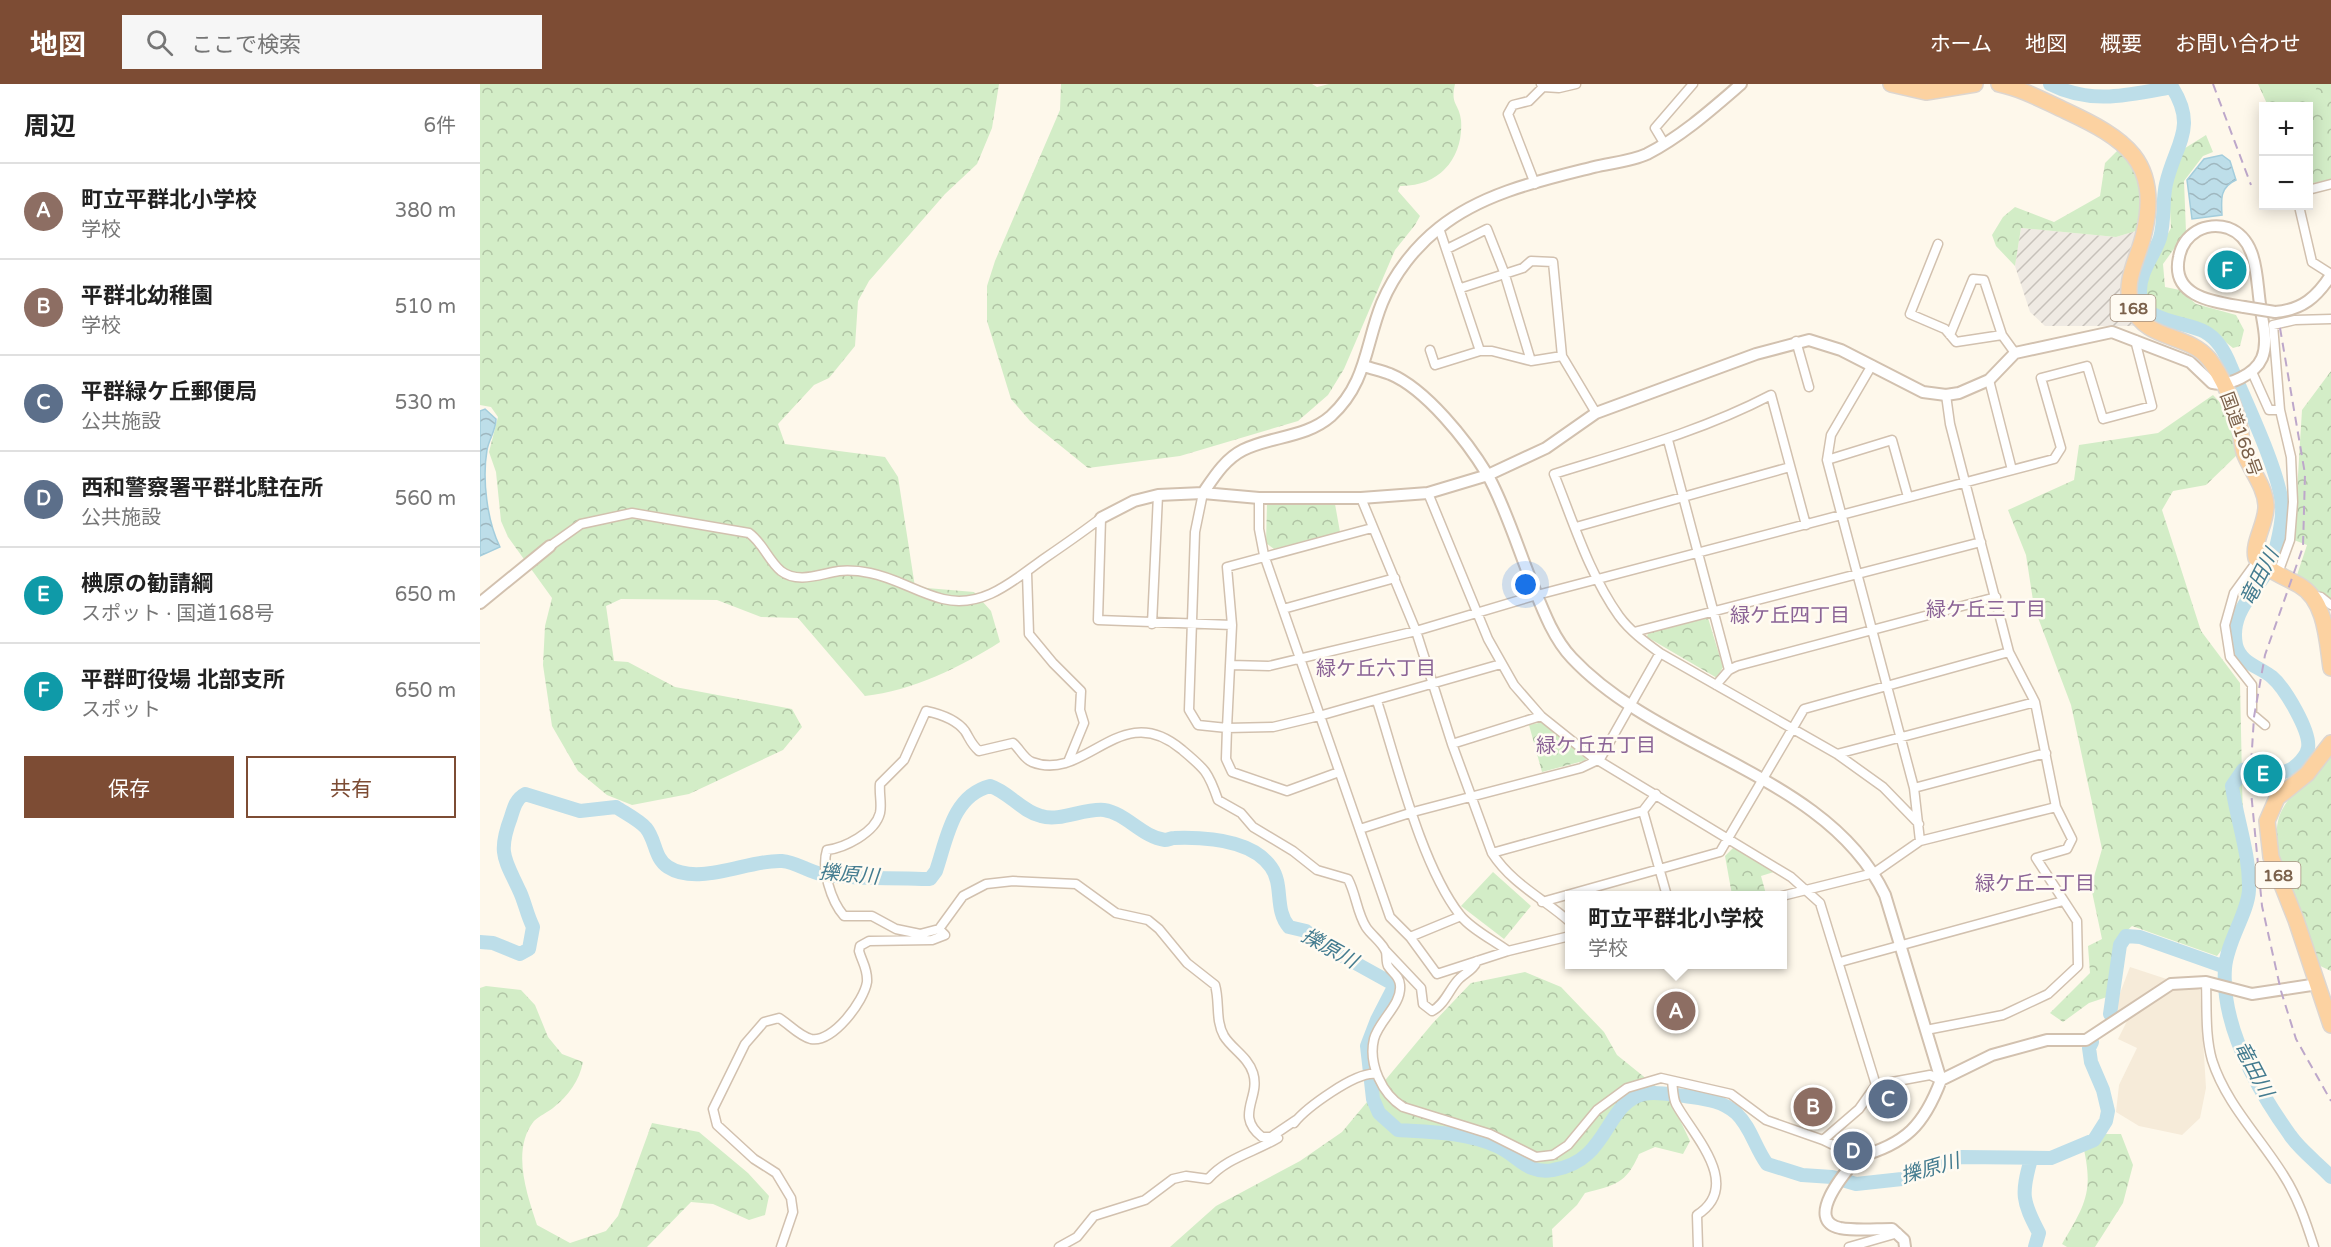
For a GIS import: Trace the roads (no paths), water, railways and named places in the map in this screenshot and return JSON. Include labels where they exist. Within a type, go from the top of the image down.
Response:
[{"type":"highway","points":[[1891,84],[1926,92],[1975,84]]},
{"type":"highway","name":"国道168号","points":[[1999,84],[2024,91],[2100,127],[2133,153],[2145,176],[2148,194],[2144,234],[2128,288],[2132,306],[2152,330],[2200,350],[2226,382],[2237,416],[2243,449],[2264,497],[2265,523],[2255,553],[2267,566]]},
{"type":"highway","points":[[2267,566],[2312,596],[2320,609],[2331,668]]},
{"type":"highway","name":"168","points":[[2331,743],[2307,774],[2277,798],[2267,822],[2271,857],[2331,1025]]},
{"type":"street","points":[[1535,184],[1508,114],[1513,105],[1529,101],[1542,85],[1559,88],[1576,84]]},
{"type":"street","points":[[1664,143],[1655,129],[1693,84]]},
{"type":"street","points":[[1501,664],[1432,686],[1273,727],[1227,728],[1197,725],[1189,710],[1194,624],[1195,532],[1203,493],[1223,466],[1242,450],[1308,430],[1322,422],[1356,387],[1364,366],[1371,335],[1390,286],[1413,253],[1438,228],[1467,209],[1535,184],[1645,155],[1694,124],[1741,84]]},
{"type":"street","points":[[2313,189],[2331,184]]},
{"type":"street","points":[[480,603],[581,524],[642,513],[749,533],[782,572],[798,578],[837,572],[867,572],[890,577],[942,599],[955,601],[985,596],[1027,573],[1101,518],[1134,501],[1158,495],[1203,493],[1259,498],[1361,498],[1428,493],[1488,475],[1546,448],[1596,413],[1796,341],[1809,340],[1841,350],[1923,392],[1946,395],[1959,393],[1989,380],[2015,353],[2112,332],[2190,362],[2212,383],[2226,382],[2249,374],[2261,360],[2265,344],[2251,250],[2240,235],[2223,227],[2205,228],[2192,234],[2183,244],[2178,258],[2179,272],[2185,286],[2205,300],[2244,308],[2275,312],[2290,310],[2307,303],[2331,275],[2312,262],[2300,210]]},
{"type":"street","points":[[1438,228],[1461,288],[1480,351]]},
{"type":"street","points":[[1447,249],[1487,229],[1504,272],[1530,361]]},
{"type":"street","points":[[1938,244],[1910,314],[1945,328],[1956,342],[2002,335]]},
{"type":"street","points":[[1461,288],[1504,272],[1523,268],[1531,261],[1553,262],[1562,356],[1596,413]]},
{"type":"street","points":[[1950,334],[1972,279],[1984,280],[2002,335],[2015,353]]},
{"type":"street","points":[[2265,725],[2252,714],[2252,685],[2230,657],[2225,625],[2229,604],[2234,593],[2267,566],[2290,540],[2294,502],[2291,457],[2280,410],[2273,325],[2295,320],[2331,319]]},
{"type":"street","points":[[1230,665],[1269,666],[1416,631],[1537,595],[1598,581],[2054,459],[2061,448],[2041,378],[2087,366],[2103,419],[2152,406],[2134,340]]},
{"type":"street","points":[[1796,341],[1809,387]]},
{"type":"street","points":[[1430,350],[1435,365],[1480,351],[1492,351],[1530,361],[1562,356]]},
{"type":"street","points":[[1872,365],[1831,435],[1827,460],[1914,788],[1920,841]]},
{"type":"street","points":[[1364,366],[1391,375],[1413,387],[1448,422],[1488,475],[1537,595],[1554,632],[1571,657],[1630,706],[1761,781],[1840,832],[1874,873],[1902,944],[1941,1080],[1930,1107],[1913,1131],[1870,1154],[1858,1156],[1823,1140],[1766,1120],[1731,1094],[1672,1085],[1661,1078],[1627,1088],[1597,1110],[1568,1145],[1553,1155],[1536,1157],[1490,1134],[1403,1107],[1394,1101],[1371,1074],[1374,1038],[1401,989],[1398,976],[1387,964],[1386,951]]},
{"type":"street","points":[[2249,374],[2269,410],[2280,410]]},
{"type":"street","points":[[1989,380],[2012,470]]},
{"type":"street","points":[[1806,525],[1771,395],[1728,418],[1668,440],[1554,474],[1598,581],[1619,616],[1634,633],[1660,653],[1837,754],[1883,787],[1919,824]]},
{"type":"street","points":[[1926,1030],[2003,1015],[2048,994],[2078,966],[2077,921],[2036,858],[2067,849],[2072,839],[2056,807],[2035,702],[2009,652],[1950,424],[1946,395]]},
{"type":"street","points":[[1668,440],[1729,670]]},
{"type":"street","points":[[1827,460],[1892,440],[1908,497]]},
{"type":"street","points":[[1576,527],[1790,467]]},
{"type":"street","points":[[1428,493],[1477,613],[1501,664],[1514,685],[1541,716],[1575,745],[1791,877],[1820,903],[1876,1085]]},
{"type":"street","points":[[1152,624],[1158,495]]},
{"type":"street","points":[[1259,498],[1259,529],[1264,555],[1390,918],[1410,937],[1437,974],[1508,951],[1565,937]]},
{"type":"street","points":[[1361,498],[1416,631],[1432,686],[1492,853],[1501,868],[1516,883],[1565,919]]},
{"type":"street","points":[[1101,518],[1098,620],[1152,624],[1232,625]]},
{"type":"street","points":[[1339,772],[1287,791],[1255,782],[1232,772],[1226,759],[1232,625],[1227,567],[1264,555],[1372,528]]},
{"type":"street","points":[[1634,633],[1981,542]]},
{"type":"street","points":[[1027,573],[1029,634],[1053,663],[1081,690],[1080,710],[1084,723],[1068,762]]},
{"type":"street","points":[[1283,609],[1395,578]]},
{"type":"street","points":[[2312,596],[2321,597],[2331,605]]},
{"type":"street","points":[[1716,685],[1729,670],[1996,597]]},
{"type":"street","points":[[1579,891],[1720,852],[1804,709],[2009,652]]},
{"type":"street","points":[[1360,829],[1413,812],[1581,768],[1600,759],[1660,653]]},
{"type":"street","points":[[1377,701],[1413,812],[1440,884],[1461,916],[1508,951]]},
{"type":"street","points":[[1837,754],[2035,702]]},
{"type":"street","points":[[1371,1074],[1348,1082],[1271,1137],[1262,1137],[1253,1130],[1248,1110],[1255,1084],[1253,1072],[1221,1028],[1215,985],[1187,963],[1159,929],[1148,920],[1116,913],[1076,884],[1014,881],[986,884],[971,890],[963,896],[939,929],[920,934],[896,929],[872,916],[844,916],[829,885],[824,861],[826,850],[843,848],[876,821],[880,813],[880,784],[904,760],[926,711],[945,715],[964,729],[971,744],[979,750],[1014,743],[1027,760],[1043,765],[1068,762],[1123,735],[1146,733],[1170,740],[1208,771],[1218,800],[1241,813],[1253,827],[1293,851],[1317,870],[1348,879],[1355,892],[1364,925],[1421,988],[1424,1004],[1432,1011],[1438,1008],[1455,983],[1475,967],[1478,961]]},
{"type":"street","points":[[1452,744],[1541,716]]},
{"type":"street","points":[[1914,788],[2046,753]]},
{"type":"street","points":[[1492,853],[1643,812],[1656,794]]},
{"type":"street","points":[[1787,895],[1874,873],[1920,841],[2056,807]]},
{"type":"street","points":[[1643,812],[1666,891]]},
{"type":"street","points":[[1542,902],[1565,895]]},
{"type":"street","points":[[1840,962],[2063,901]]},
{"type":"street","points":[[1410,937],[1461,916]]},
{"type":"street","points":[[781,1247],[793,1212],[792,1198],[776,1173],[754,1159],[715,1121],[713,1109],[730,1069],[745,1044],[770,1019],[779,1018],[804,1036],[813,1039],[822,1037],[840,1025],[856,1007],[866,984],[867,970],[859,951],[863,944],[869,941],[932,940],[945,935],[939,929]]},
{"type":"street","points":[[2211,983],[2211,1050],[2225,1092],[2285,1177],[2303,1212],[2314,1247]]},
{"type":"street","points":[[1823,1140],[1859,1109],[1876,1085],[1930,1076],[1941,1080],[1992,1055],[2047,1040],[2086,1040],[2171,984],[2211,983],[2252,994],[2318,984]]},
{"type":"street","points":[[1672,1085],[1674,1100],[1699,1136],[1713,1167],[1716,1188],[1707,1209],[1697,1215],[1698,1247]]},
{"type":"street","points":[[1059,1247],[1077,1237],[1094,1216],[1145,1200],[1173,1179],[1186,1176],[1208,1179],[1221,1166],[1257,1151],[1289,1131],[1296,1120]]},
{"type":"street","points":[[1858,1156],[1827,1201],[1825,1215],[1829,1222],[1838,1228],[1892,1229],[1898,1233],[1905,1247]]},
{"type":"street","points":[[1849,1247],[1898,1233]]},
{"type":"water","points":[[2222,155],[2230,161],[2236,180],[2224,190],[2222,215],[2192,219],[2187,180],[2204,159]]},
{"type":"water","points":[[485,409],[496,419],[487,450],[485,487],[492,525],[500,547],[480,556],[480,411]]},
{"type":"waterway","name":"竜田川","points":[[2050,84],[2065,90],[2095,96],[2125,95],[2172,87],[2180,101],[2184,125],[2182,136],[2166,184],[2160,238],[2144,271],[2140,293],[2142,303],[2156,316],[2197,328],[2210,335],[2218,343],[2229,362],[2269,457],[2280,493],[2282,507],[2280,530],[2271,564],[2243,607],[2238,619],[2235,631],[2236,645],[2246,660],[2272,677],[2284,690],[2301,721],[2308,741],[2308,748],[2304,756],[2290,770],[2282,772],[2253,768],[2243,770],[2232,786],[2245,851],[2249,890],[2248,899],[2227,958],[2225,990],[2235,1034],[2265,1098],[2294,1141],[2331,1177]]},
{"type":"waterway","name":"擽原川","points":[[480,942],[493,943],[520,954],[529,949],[533,927],[507,864],[504,848],[504,840],[514,807],[519,798],[525,794],[580,811],[616,807],[646,828],[663,863],[680,872],[709,873],[782,861],[832,876],[930,879],[936,871],[948,833],[959,809],[977,791],[990,786],[1027,810],[1041,816],[1056,817],[1104,810],[1120,816],[1157,838],[1165,840],[1174,838],[1213,839],[1239,845],[1262,858],[1275,874],[1282,913],[1289,927],[1306,931],[1321,944],[1395,985],[1367,1046],[1373,1099],[1379,1113],[1398,1130],[1448,1134],[1485,1141],[1536,1170],[1553,1170],[1572,1165],[1586,1156],[1621,1108],[1631,1099],[1654,1093],[1706,1099],[1730,1109],[1741,1119],[1767,1164],[1802,1175],[1832,1177],[1856,1184],[1902,1179],[1961,1157],[2051,1158],[2094,1140],[2106,1121],[2108,1111],[2103,1090],[2091,1062],[2089,1048],[2092,1042]]},
{"type":"waterway","name":"擽原川","points":[[2110,1014],[2120,945],[2126,936],[2140,937],[2225,967]]},
{"type":"waterway","points":[[2031,1159],[2025,1197],[2029,1213],[2039,1233],[2035,1247]]},
{"type":"railway","points":[[2213,84],[2251,185]]},
{"type":"railway","points":[[2280,328],[2305,474],[2303,547],[2265,655],[2254,717],[2250,781],[2262,906],[2281,991],[2296,1039],[2331,1101]]},
{"type":"place","name":"平群町役場 北部支所","points":[[2227,270]]},
{"type":"place","name":"椣原の勧請綱","points":[[2263,774]]},
{"type":"place","name":"町立平群北小学校","points":[[1676,1011]]},
{"type":"place","name":"平群緑ケ丘郵便局","points":[[1888,1099]]},
{"type":"place","name":"平群北幼稚園","points":[[1813,1107]]},
{"type":"place","name":"西和警察署平群北駐在所","points":[[1853,1151]]},
{"type":"district","name":"緑ケ丘三丁目","points":[[1986,609]]},
{"type":"district","name":"緑ケ丘四丁目","points":[[1790,615]]},
{"type":"district","name":"緑ケ丘六丁目","points":[[1376,668]]},
{"type":"district","name":"緑ケ丘五丁目","points":[[1596,745]]},
{"type":"district","name":"緑ケ丘二丁目","points":[[2035,883]]}]
